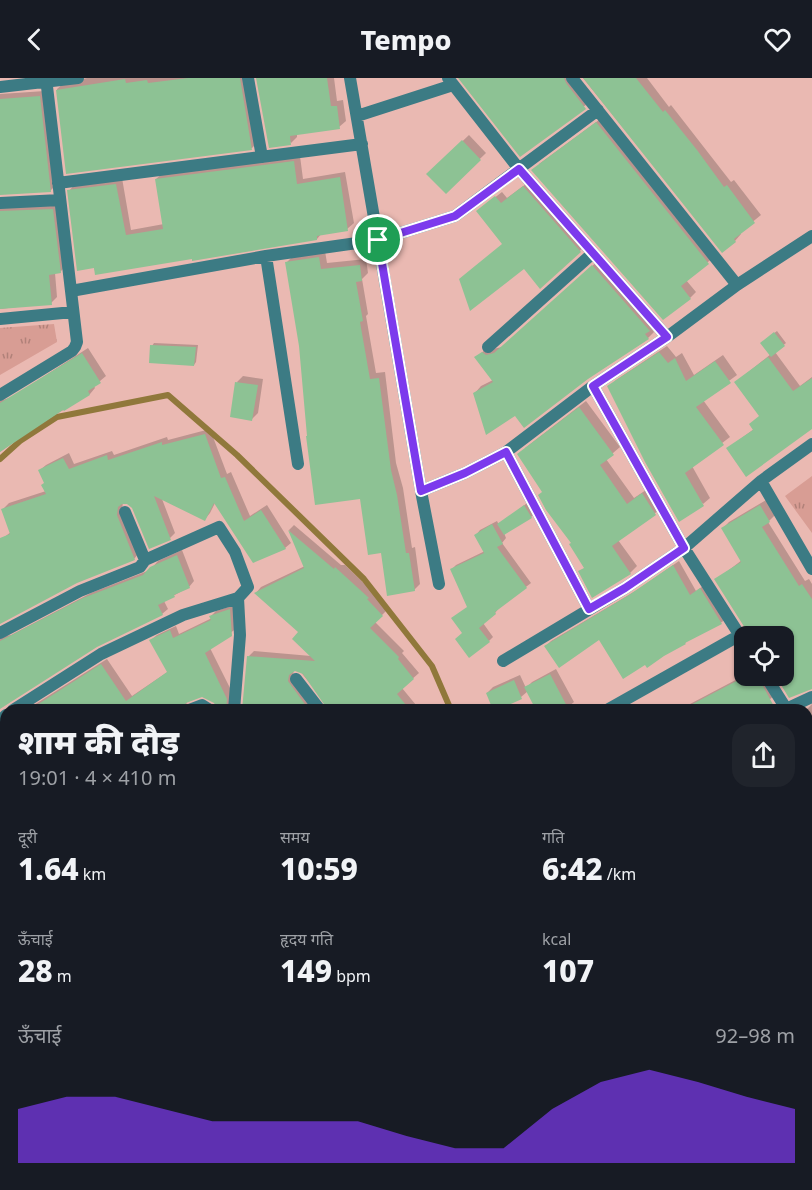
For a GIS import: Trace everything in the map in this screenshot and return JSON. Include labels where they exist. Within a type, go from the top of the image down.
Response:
[{"type":"street","points":[[0,87],[78,78]]},
{"type":"street","points":[[248,78],[262,157]]},
{"type":"street","points":[[350,78],[439,584]]},
{"type":"street","points":[[572,78],[737,285]]},
{"type":"street","points":[[0,395],[75,347],[77,342],[46,80]]},
{"type":"street","points":[[357,116],[450,81],[519,169],[667,337]]},
{"type":"street","points":[[71,291],[266,256],[378,240],[455,216],[598,110]]},
{"type":"street","points":[[58,183],[362,144]]},
{"type":"street","points":[[0,203],[60,200]]},
{"type":"street","points":[[421,491],[465,473],[506,452],[593,386],[667,337],[737,285],[812,237]]},
{"type":"street","points":[[488,347],[593,253]]},
{"type":"street","points":[[266,256],[298,464]]},
{"type":"street","points":[[0,319],[73,312]]},
{"type":"street","points":[[593,386],[684,548],[734,626]]},
{"type":"street","points":[[502,661],[625,588],[684,548],[760,481],[812,444]]},
{"type":"street","points":[[506,452],[589,609]]},
{"type":"street","points":[[760,481],[812,569]]},
{"type":"street","points":[[125,512],[145,560]]},
{"type":"street","points":[[0,633],[80,591],[140,567],[145,560],[219,527],[235,552],[248,587],[238,598],[183,615],[101,654],[22,704]]},
{"type":"street","points":[[234,704],[240,635],[238,598]]},
{"type":"street","points":[[619,704],[734,643]]},
{"type":"street","points":[[296,679],[315,704]]},
{"type":"street","points":[[772,686],[783,704]]},
{"type":"street","points":[[797,704],[812,697]]},
{"type":"green space","points":[[54,324],[57,342],[0,375],[0,328]]},
{"type":"green space","points":[[812,476],[812,533],[785,496]]},
{"type":"building","points":[[188,78],[240,78],[252,150],[66,174],[56,90],[125,79],[126,83],[147,80],[148,83]]},
{"type":"building","points":[[256,78],[327,78],[331,106],[337,106],[340,129],[290,136],[291,145],[269,148]]},
{"type":"building","points":[[458,78],[564,78],[586,109],[520,157]]},
{"type":"building","points":[[583,78],[636,78],[663,112],[665,110],[724,187],[727,185],[755,223],[734,239],[736,242],[722,253]]},
{"type":"building","points":[[40,96],[51,192],[0,195],[0,99]]},
{"type":"building","points":[[596,122],[709,264],[681,286],[691,299],[663,320],[531,170]]},
{"type":"building","points":[[462,140],[481,160],[446,194],[426,174]]},
{"type":"building","points":[[294,161],[297,184],[340,177],[348,231],[317,236],[317,240],[192,261],[192,259],[95,275],[94,268],[77,271],[67,190],[116,184],[126,235],[163,229],[155,179]]},
{"type":"building","points":[[523,186],[581,252],[540,289],[524,269],[470,311],[459,279],[502,244],[476,211],[495,196],[501,203]]},
{"type":"building","points":[[53,209],[61,273],[49,275],[52,305],[0,309],[0,211]]},
{"type":"building","points":[[319,257],[321,269],[360,265],[362,281],[356,282],[363,321],[360,322],[370,379],[379,378],[391,470],[415,591],[387,596],[381,553],[368,555],[360,499],[315,505],[306,436],[299,346],[285,262]]},
{"type":"building","points":[[592,265],[650,331],[645,334],[649,339],[588,379],[524,428],[515,416],[486,435],[473,393],[493,382],[474,357],[482,352],[486,355],[494,353]]},
{"type":"building","points":[[774,332],[785,346],[771,357],[760,343]]},
{"type":"building","points":[[150,345],[196,347],[194,366],[149,363]]},
{"type":"building","points":[[659,352],[668,363],[675,358],[686,381],[715,361],[731,383],[696,407],[724,445],[685,473],[704,506],[679,522],[645,462],[607,386]]},
{"type":"building","points":[[82,353],[101,383],[88,391],[90,395],[0,452],[0,403]]},
{"type":"building","points":[[768,357],[793,391],[812,378],[812,429],[746,477],[726,448],[753,430],[749,424],[759,416],[734,382]]},
{"type":"building","points":[[235,382],[258,385],[252,421],[230,417]]},
{"type":"building","points":[[579,407],[614,455],[600,465],[627,504],[642,493],[656,515],[612,546],[631,574],[592,598],[578,571],[584,568],[569,544],[571,543],[546,510],[538,495],[542,492],[517,454]]},
{"type":"building","points":[[205,434],[221,478],[225,477],[244,521],[261,510],[286,549],[253,563],[214,503],[205,521],[154,496],[171,540],[149,549],[132,508],[127,504],[122,504],[118,507],[117,515],[135,560],[77,583],[0,624],[0,538],[10,534],[1,509],[46,494],[41,485],[44,483],[38,470],[63,458],[69,469],[107,455],[108,460],[162,442],[162,445]]},
{"type":"building","points":[[524,505],[532,518],[504,535],[497,524]]},
{"type":"building","points":[[760,505],[770,522],[762,527],[799,586],[802,584],[812,599],[812,689],[789,698],[782,686],[794,686],[794,626],[744,626],[714,579],[741,562],[721,528]]},
{"type":"building","points":[[492,524],[503,544],[497,547],[527,588],[495,612],[496,614],[479,628],[490,642],[469,658],[455,639],[462,633],[451,618],[467,607],[450,569],[484,553],[474,535]]},
{"type":"building","points":[[288,530],[334,569],[335,567],[369,598],[367,599],[383,616],[370,628],[399,657],[398,659],[414,679],[397,694],[405,704],[324,704],[303,674],[295,671],[289,675],[288,681],[305,704],[243,704],[247,656],[315,661],[292,639],[298,632],[254,593],[304,568]]},
{"type":"building","points":[[177,555],[190,588],[158,605],[163,615],[97,647],[8,704],[0,704],[0,641],[83,598],[143,575],[150,567]]},
{"type":"building","points":[[673,565],[690,595],[700,588],[722,624],[685,643],[647,668],[645,665],[623,679],[599,640],[559,668],[544,646],[629,595]]},
{"type":"building","points":[[230,609],[232,636],[205,653],[227,699],[227,704],[215,704],[202,697],[185,704],[38,704],[101,664],[126,701],[167,672],[149,640],[170,630],[173,638],[211,620],[209,616]]},
{"type":"building","points":[[550,674],[566,704],[533,704],[524,687]]},
{"type":"building","points":[[514,680],[522,699],[511,704],[491,704],[486,693]]},
{"type":"building","points":[[734,682],[734,686],[763,686],[773,704],[692,704]]},
{"type":"waterway","points":[[0,459],[20,441],[57,417],[168,395],[237,455],[364,579],[432,666],[448,704]]},
{"type":"route","points":[[519,169],[667,337],[593,386],[684,548],[589,609],[506,452],[465,473],[421,491],[378,240],[455,216],[519,169]]}]
